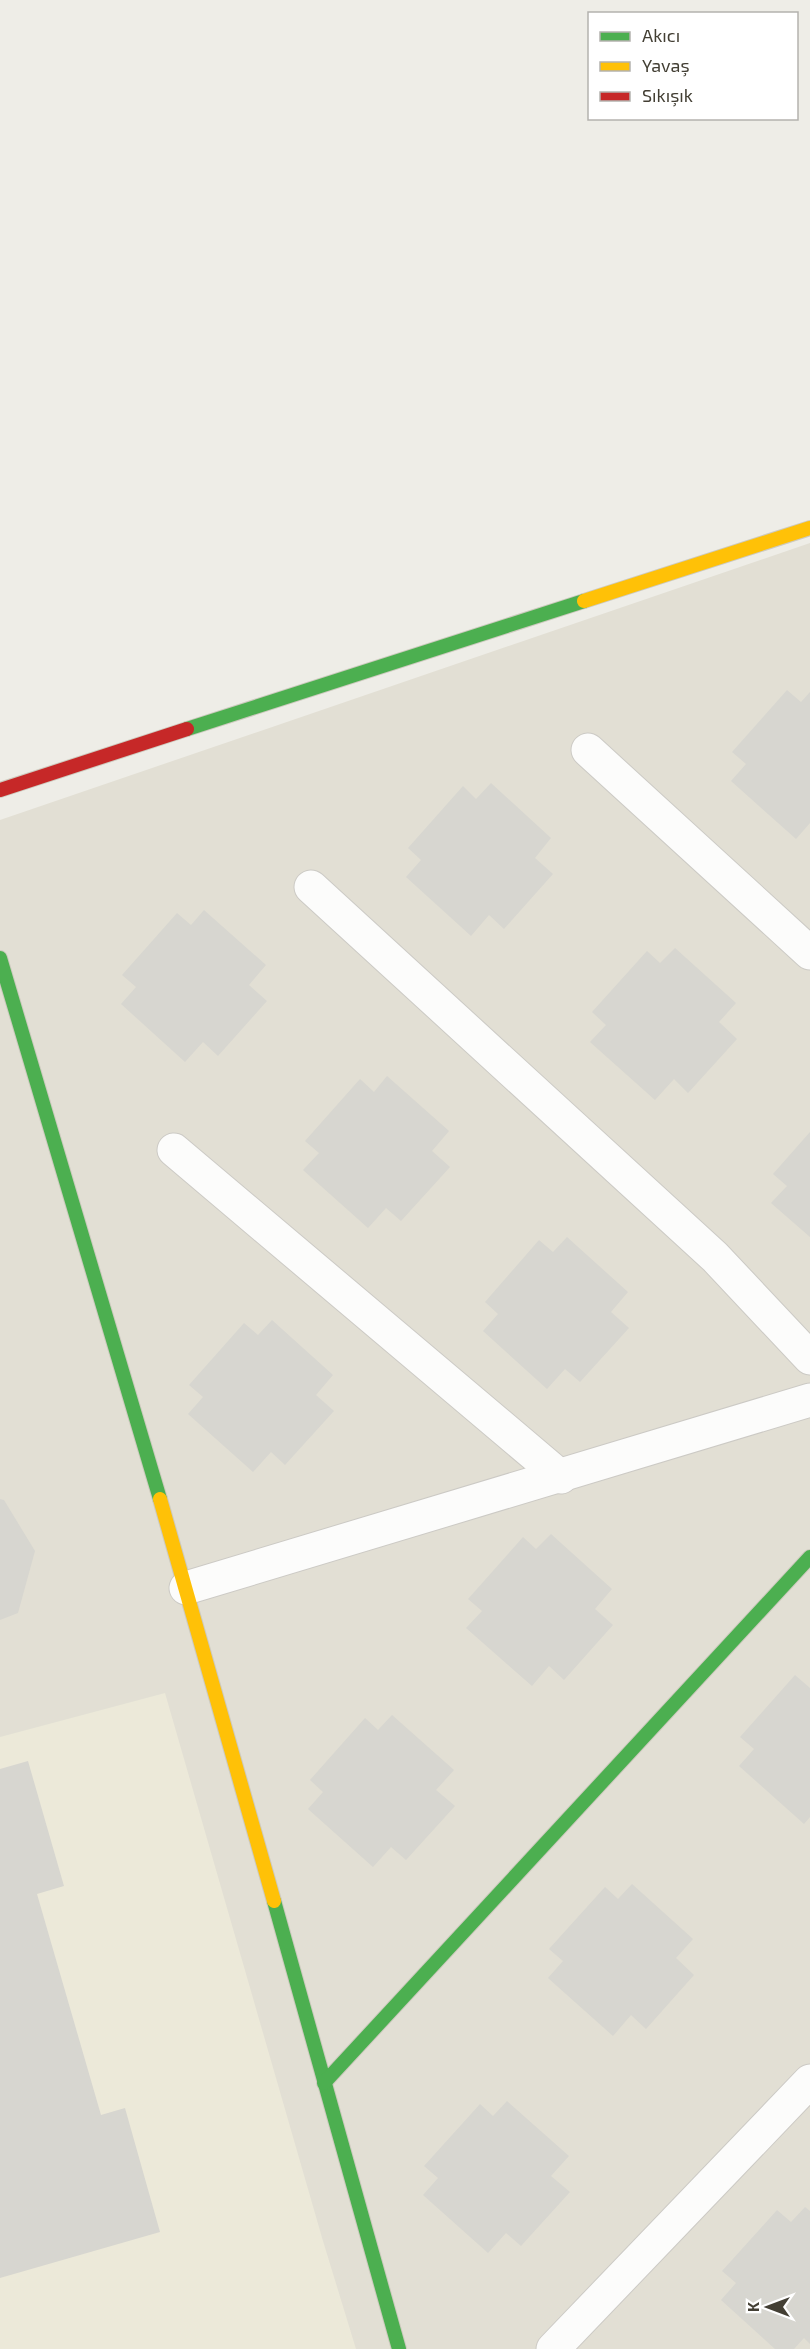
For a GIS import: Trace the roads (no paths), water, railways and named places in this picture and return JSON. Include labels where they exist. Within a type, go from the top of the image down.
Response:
[{"type":"street","points":[[0,790],[810,528]]},
{"type":"street","points":[[588,750],[810,953]]},
{"type":"street","points":[[311,887],[714,1257],[810,1358]]},
{"type":"street","points":[[0,958],[186,1588],[399,2349]]},
{"type":"street","points":[[174,1150],[561,1476]]},
{"type":"street","points":[[186,1588],[810,1400]]},
{"type":"street","points":[[324,2082],[810,1557]]},
{"type":"street","points":[[553,2349],[810,2081]]}]
